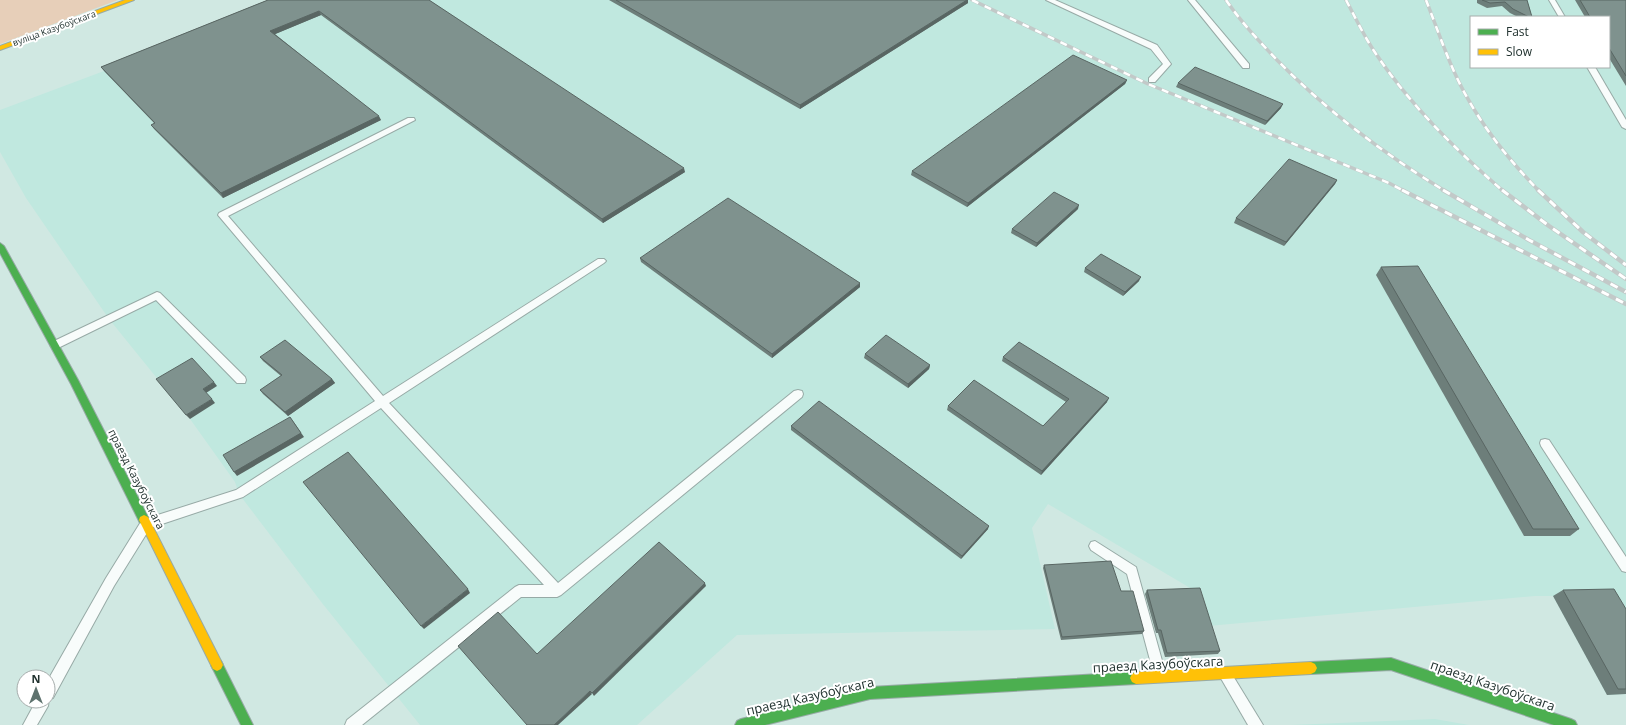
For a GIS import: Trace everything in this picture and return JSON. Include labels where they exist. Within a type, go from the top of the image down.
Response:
[{"type":"street","name":"вуліца Казубоўскага","points":[[0,48],[131,0]]},
{"type":"street","name":"праезд Казубоўскага","points":[[0,246],[75,382],[247,725]]},
{"type":"street","name":"праезд Казубоўскага","points":[[741,725],[870,693],[1391,664],[1571,725]]},
{"type":"lane","points":[[1049,0],[1154,47],[1167,64],[1152,80]]},
{"type":"lane","points":[[1191,0],[1246,66]]},
{"type":"lane","points":[[1552,0],[1561,16]]},
{"type":"lane","points":[[1592,68],[1626,126]]},
{"type":"lane","points":[[411,120],[222,214],[383,403],[557,591]]},
{"type":"lane","points":[[56,679],[110,582],[146,524],[239,494],[602,262]]},
{"type":"lane","points":[[55,346],[157,295],[241,380]]},
{"type":"lane","points":[[352,725],[519,591],[557,591],[798,394]]},
{"type":"lane","points":[[1545,443],[1626,567]]},
{"type":"lane","points":[[1095,546],[1132,571],[1160,677]]},
{"type":"lane","points":[[1224,674],[1256,725]]},
{"type":"lane","points":[[30,725],[39,709]]},
{"type":"shaded area","points":[[0,0],[118,0],[0,44]]},
{"type":"shaded area","points":[[273,0],[1626,0],[1626,694],[1607,695],[1553,596],[1535,596],[1208,626],[1197,592],[1048,504],[1032,528],[1055,629],[737,635],[637,725],[420,725],[322,603],[239,494],[235,482],[190,419],[109,319],[26,198],[0,152],[0,110],[104,71],[260,8]]},
{"type":"shaded area","points":[[1435,719],[1469,725],[1291,725]]},
{"type":"building","points":[[268,0],[429,0],[684,168],[602,219],[319,11],[270,31],[379,116],[221,193],[151,125],[155,123],[101,67]]},
{"type":"building","points":[[616,0],[967,0],[800,105]]},
{"type":"building","points":[[1482,0],[1527,0],[1532,16],[1527,16],[1513,9],[1505,2],[1490,3]]},
{"type":"building","points":[[1580,0],[1626,0],[1626,76],[1610,50],[1610,16],[1589,16]]},
{"type":"building","points":[[1073,55],[1127,80],[968,203],[912,171]]},
{"type":"building","points":[[1195,67],[1283,104],[1267,121],[1178,83]]},
{"type":"building","points":[[1289,159],[1337,180],[1286,242],[1236,218]]},
{"type":"building","points":[[1054,192],[1079,205],[1037,243],[1012,229]]},
{"type":"building","points":[[728,198],[860,283],[772,354],[640,258]]},
{"type":"building","points":[[1101,254],[1141,277],[1125,292],[1085,268]]},
{"type":"building","points":[[1418,266],[1579,529],[1533,529],[1381,267]]},
{"type":"building","points":[[886,335],[930,365],[908,384],[865,354]]},
{"type":"building","points":[[285,340],[332,379],[285,412],[260,390],[282,375],[260,357]]},
{"type":"building","points":[[1019,342],[1109,398],[1042,471],[948,406],[974,380],[1043,426],[1069,399],[1003,357]]},
{"type":"building","points":[[192,358],[214,382],[203,389],[212,399],[186,415],[156,379]]},
{"type":"building","points":[[819,401],[989,526],[962,556],[791,426]]},
{"type":"building","points":[[290,417],[301,433],[234,472],[223,455]]},
{"type":"building","points":[[348,452],[468,589],[421,626],[303,482]]},
{"type":"building","points":[[659,542],[705,583],[592,693],[590,691],[554,725],[527,725],[458,646],[498,612],[537,654]]},
{"type":"building","points":[[1111,561],[1121,591],[1133,591],[1144,631],[1062,637],[1044,565]]},
{"type":"building","points":[[1200,588],[1220,651],[1167,653],[1161,630],[1158,630],[1147,590]]},
{"type":"building","points":[[1614,589],[1626,609],[1626,689],[1618,689],[1563,590]]},
{"type":"railway","points":[[972,0],[1148,84],[1389,183],[1404,191]]},
{"type":"railway","points":[[1226,0],[1244,24],[1264,46],[1316,97],[1378,147],[1445,191]]},
{"type":"railway","points":[[1346,0],[1374,51],[1402,89],[1450,142],[1503,191]]},
{"type":"railway","points":[[1426,0],[1445,50],[1475,112],[1500,147],[1538,190]]},
{"type":"railway","points":[[1402,190],[1626,304]]},
{"type":"railway","points":[[1443,190],[1529,240],[1626,292]]},
{"type":"railway","points":[[1502,190],[1549,226],[1626,279]]},
{"type":"railway","points":[[1538,190],[1583,232],[1626,265]]},
{"type":"traffic: fast","points":[[0,246],[75,383],[144,520]]},
{"type":"traffic: fast","points":[[1311,668],[1391,664],[1571,725]]},
{"type":"traffic: fast","points":[[217,665],[247,725]]},
{"type":"traffic: fast","points":[[741,725],[870,693],[1136,678]]},
{"type":"traffic: slow","points":[[0,48],[131,0]]},
{"type":"traffic: slow","points":[[144,520],[217,665]]},
{"type":"traffic: slow","points":[[1136,678],[1311,668]]}]
